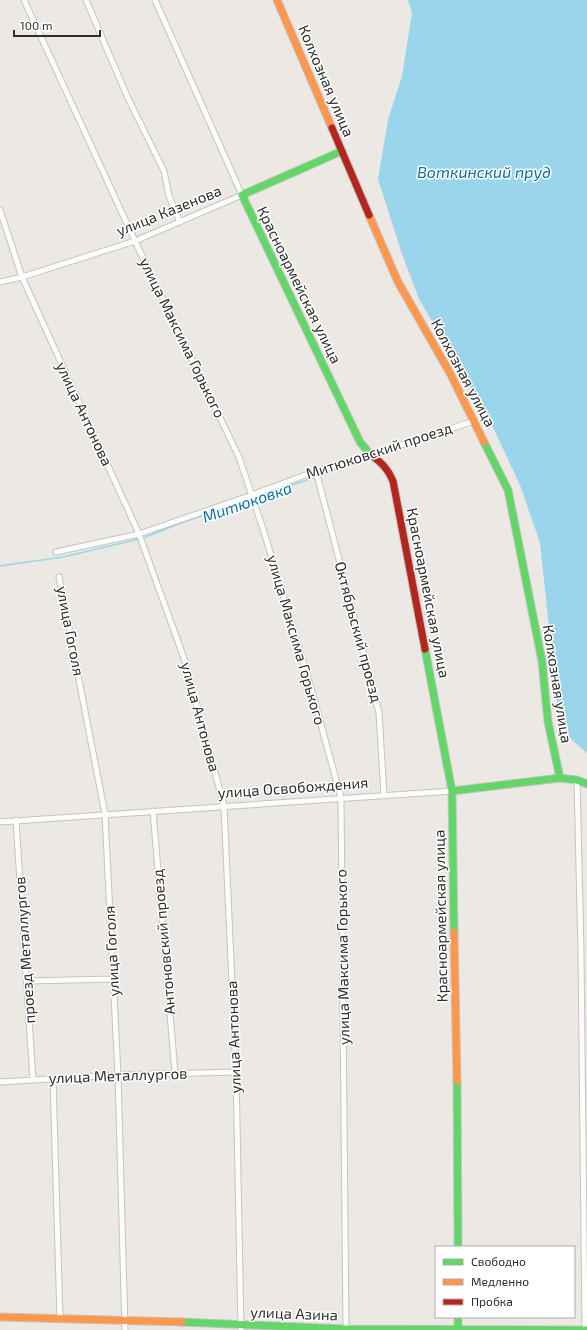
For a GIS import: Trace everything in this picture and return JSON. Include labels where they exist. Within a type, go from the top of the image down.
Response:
[{"type":"street","name":"улица Максима Горького","points":[[24,0],[135,241],[239,457],[311,688],[341,798],[346,1329]]},
{"type":"street","points":[[86,0],[127,96],[164,171],[169,196],[180,222]]},
{"type":"street","name":"Красноармейская улица","points":[[155,0],[242,196],[360,442],[364,449],[381,462],[388,470],[393,481],[452,791],[458,1131],[458,1246]]},
{"type":"street","name":"Колхозная улица","points":[[277,0],[398,282],[451,375],[508,490],[542,662],[548,722],[560,778]]},
{"type":"street","name":"улица Казенова","points":[[0,282],[22,277],[135,241],[242,196],[342,151]]},
{"type":"street","name":"улица Антонова","points":[[0,210],[22,277],[139,534],[185,661],[224,806],[236,1072],[241,1328]]},
{"type":"street","name":"Митюковский проезд","points":[[56,552],[139,534],[252,495],[316,470],[370,455],[474,421]]},
{"type":"street","name":"Октябрьский проезд","points":[[316,470],[379,713],[384,796]]},
{"type":"street","name":"улица Гоголя","points":[[59,577],[105,814],[118,1075],[125,1330]]},
{"type":"street","name":"улица Освобождения","points":[[0,822],[452,791],[560,778],[577,780],[587,784]]},
{"type":"street","points":[[577,780],[585,1057],[586,1330]]},
{"type":"street","name":"Антоновский проезд","points":[[153,811],[175,1073]]},
{"type":"street","name":"проезд Металлургов","points":[[16,820],[33,1080]]},
{"type":"street","points":[[27,981],[113,979]]},
{"type":"street","name":"улица Металлургов","points":[[0,1082],[118,1075],[236,1072]]},
{"type":"street","points":[[53,1079],[60,1319]]},
{"type":"street","name":"улица Азина","points":[[0,1317],[125,1320],[241,1328],[586,1330]]},
{"type":"street","points":[[458,1318],[458,1330]]},
{"type":"water","name":"Воткинский пруд","points":[[408,0],[587,0],[587,753],[571,739],[559,721],[540,543],[520,485],[489,419],[419,299],[402,254],[378,179],[388,120],[402,76],[412,13]]},
{"type":"waterway","name":"Митюковка","points":[[477,423],[489,419]]},
{"type":"waterway","name":"Митюковка","points":[[377,456],[472,424]]},
{"type":"waterway","name":"Митюковка","points":[[143,538],[181,523],[371,458]]},
{"type":"waterway","name":"Митюковка","points":[[0,566],[63,557],[139,539]]},
{"type":"traffic: fast","points":[[342,151],[242,195],[360,442],[371,455]]},
{"type":"traffic: fast","points":[[484,442],[508,490],[542,661],[548,722],[560,778]]},
{"type":"traffic: fast","points":[[425,649],[452,791],[454,932]]},
{"type":"traffic: fast","points":[[452,791],[560,778],[577,780],[587,784]]},
{"type":"traffic: fast","points":[[457,1081],[458,1246]]},
{"type":"traffic: fast","points":[[458,1318],[458,1330]]},
{"type":"traffic: fast","points":[[182,1322],[346,1329],[587,1330]]},
{"type":"traffic: slow","points":[[277,0],[332,128]]},
{"type":"traffic: slow","points":[[369,215],[398,282],[451,375],[484,442]]},
{"type":"traffic: slow","points":[[454,932],[457,1081]]},
{"type":"traffic: slow","points":[[0,1317],[182,1322]]},
{"type":"traffic: jam","points":[[332,128],[369,215]]},
{"type":"traffic: jam","points":[[371,455],[384,466],[393,481],[425,649]]}]
